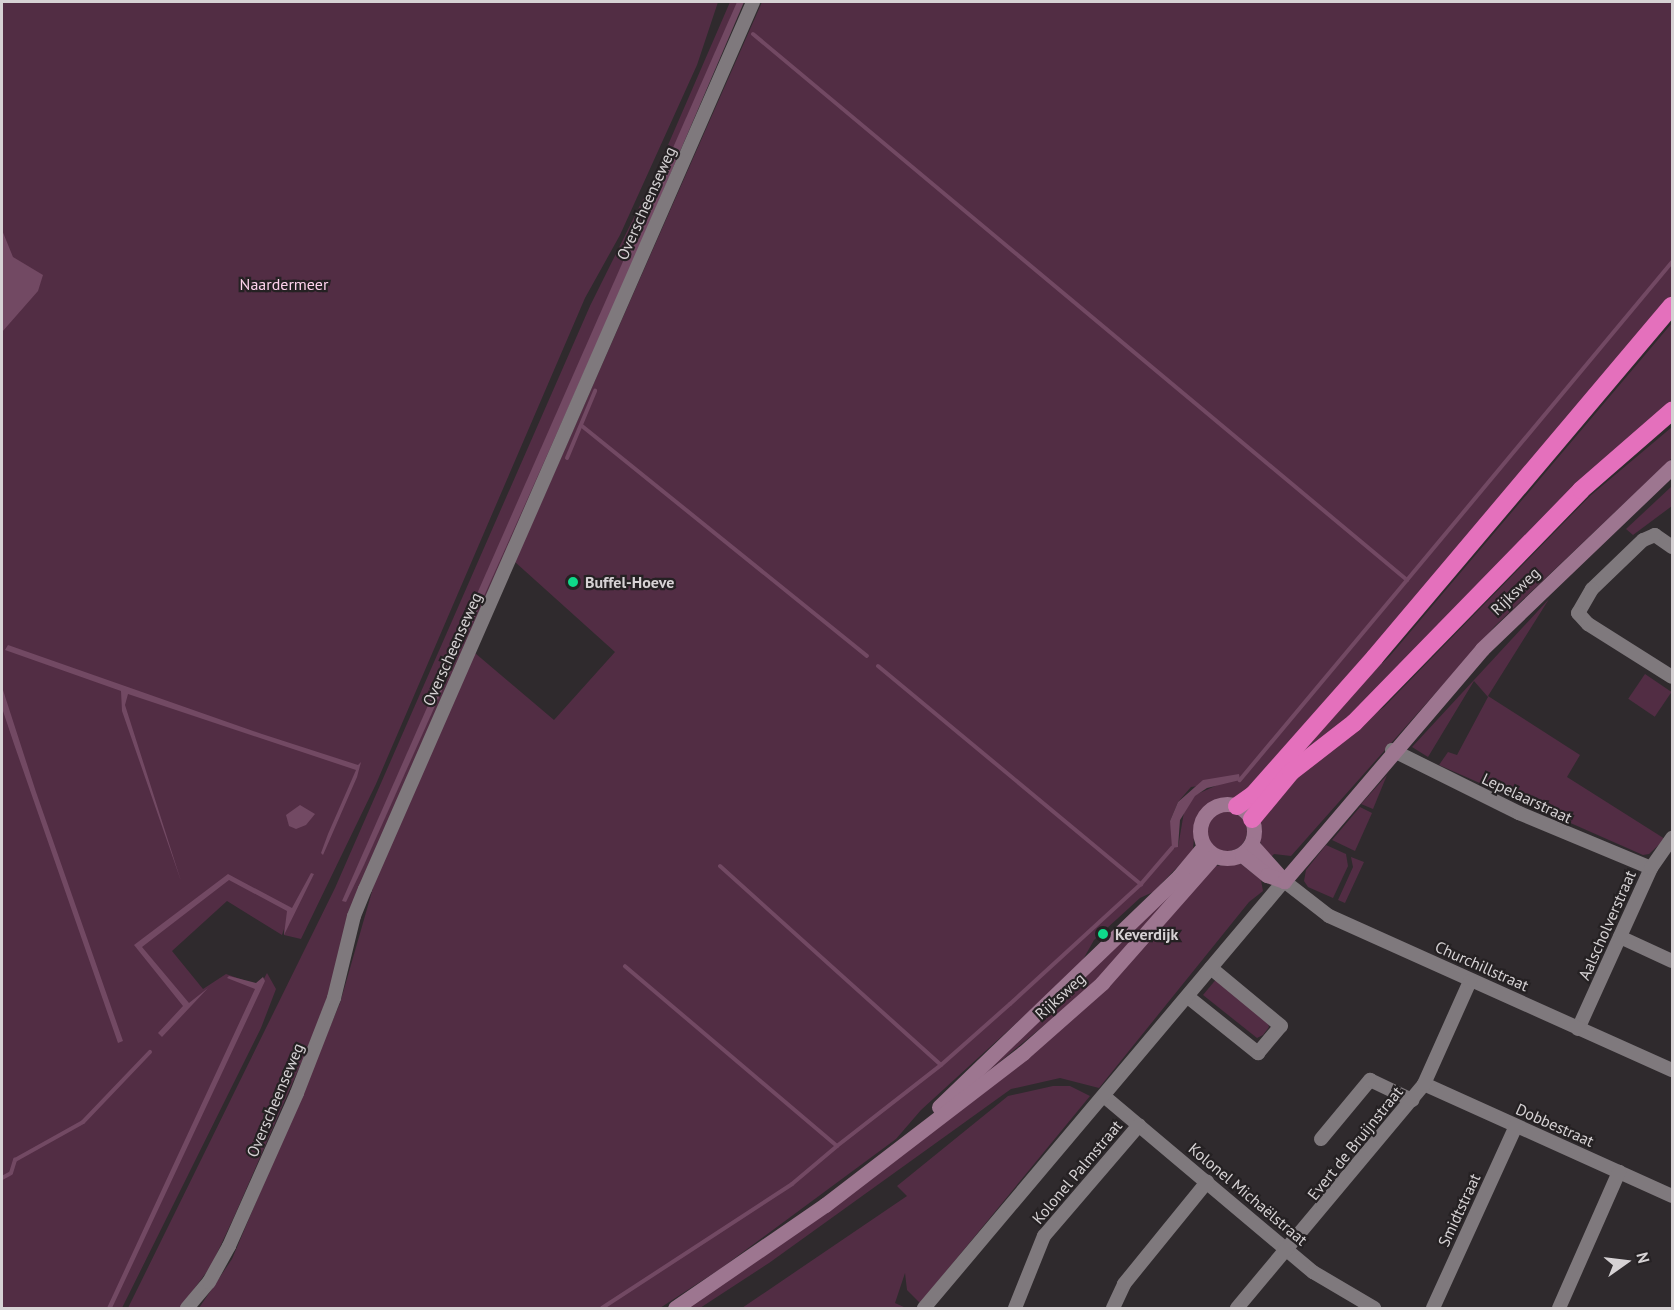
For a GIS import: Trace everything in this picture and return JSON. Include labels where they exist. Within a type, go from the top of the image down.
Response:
[{"type":"highway","points":[[1237,806],[1253,795],[1375,657],[1672,306]]},
{"type":"highway","points":[[1252,819],[1291,772],[1354,723],[1565,505],[1672,411]]},
{"type":"main road","name":"Rijksweg","points":[[1392,750],[1482,649],[1672,467]]},
{"type":"main road","points":[[1284,881],[1392,750]]},
{"type":"main road","points":[[1219,805],[1237,806],[1252,819],[1246,849],[1233,858],[1209,851],[1200,837],[1203,817],[1219,805]]},
{"type":"main road","name":"Churchillstraat","points":[[1246,849],[1284,881]]},
{"type":"main road","name":"Rijksweg","points":[[908,1140],[1179,876],[1209,851]]},
{"type":"main road","name":"Rijksweg","points":[[675,1308],[825,1205],[1023,1053],[1102,983],[1209,851]]},
{"type":"street","name":"Overscheenseweg","points":[[187,1308],[209,1282],[229,1246],[297,1093],[334,998],[354,916],[365,889],[753,2]]},
{"type":"street","points":[[1672,547],[1654,536],[1643,540],[1592,589],[1578,613],[1588,624],[1672,677]]},
{"type":"street","name":"Lepelaarstraat","points":[[1392,750],[1519,813],[1651,868]]},
{"type":"street","name":"Aalscholverstraat","points":[[1578,1029],[1651,868],[1672,838]]},
{"type":"street","points":[[924,1308],[1105,1097],[1284,881]]},
{"type":"street","name":"Churchillstraat","points":[[1284,881],[1329,916],[1672,1071]]},
{"type":"street","points":[[1620,938],[1672,961]]},
{"type":"street","points":[[1188,997],[1258,1053],[1281,1026],[1211,968]]},
{"type":"street","name":"Evert de Bruijnstraat","points":[[1237,1308],[1290,1250],[1425,1084],[1470,981]]},
{"type":"street","points":[[1321,1139],[1370,1080],[1412,1100]]},
{"type":"street","name":"Dobbestraat","points":[[1425,1084],[1672,1196]]},
{"type":"street","name":"Kolonel Michaëlstraat","points":[[1105,1097],[1290,1250],[1313,1272],[1374,1308]]},
{"type":"street","name":"Kolonel Palmstraat","points":[[1015,1308],[1044,1236],[1139,1125]]},
{"type":"street","name":"Smidtstraat","points":[[1433,1308],[1516,1125]]},
{"type":"street","points":[[1559,1308],[1619,1172]]},
{"type":"street","points":[[1113,1308],[1124,1284],[1207,1182]]},
{"type":"green space","name":"Naardermeer","points":[[2,2],[718,2],[697,65],[620,235],[585,298],[376,784],[301,939],[284,935],[284,929],[282,935],[227,901],[172,951],[203,989],[226,974],[260,986],[267,973],[276,989],[261,1028],[122,1308],[2,1308]]},
{"type":"green space","points":[[730,2],[738,2],[628,282],[422,750],[331,995],[234,1217],[211,1266],[180,1308],[128,1308],[335,888],[590,306],[655,175]]},
{"type":"green space","points":[[762,2],[1672,2],[1672,299],[1526,476],[1238,799],[1217,800],[1201,811],[1195,823],[1193,851],[1153,892],[1140,898],[1094,940],[1080,965],[921,1110],[896,1139],[720,1269],[660,1308],[199,1308],[232,1259],[340,1003],[375,881],[475,653],[554,720],[615,652],[515,562]],"holes":[[[1222,783],[1195,795],[1185,806],[1178,847],[1170,821],[1178,802],[1191,787]]]},
{"type":"green space","points":[[1672,323],[1672,406],[1365,705],[1250,802],[1341,701],[1389,657]]},
{"type":"green space","points":[[1672,427],[1672,458],[1495,626],[1291,856],[1274,854],[1270,858],[1260,842],[1259,821],[1305,764],[1384,707],[1590,496]]},
{"type":"green space","points":[[1672,486],[1672,506],[1633,535],[1626,529]]},
{"type":"green space","points":[[1549,599],[1488,696],[1580,755],[1567,777],[1665,839],[1649,854],[1643,855],[1439,765],[1448,752],[1457,755],[1488,697],[1474,681],[1428,757],[1412,747]]},
{"type":"green space","points":[[1645,674],[1672,692],[1655,717],[1628,699]]},
{"type":"green space","points":[[1387,775],[1373,809],[1361,804]]},
{"type":"green space","points":[[1360,807],[1372,813],[1355,851],[1332,840]]},
{"type":"green space","points":[[1227,811],[1241,817],[1247,831],[1241,845],[1227,851],[1213,845],[1207,831],[1213,817]]},
{"type":"green space","points":[[1326,845],[1346,854],[1348,866],[1333,898],[1308,887],[1304,881],[1306,870]]},
{"type":"green space","points":[[1351,857],[1364,862],[1345,903],[1338,900],[1353,867]]},
{"type":"green space","points":[[1241,864],[1261,880],[1263,891],[1249,902],[1099,1088],[1060,1078],[1011,1089],[769,1263],[700,1308],[681,1308],[1012,1068],[1213,866]]},
{"type":"green space","points":[[1183,885],[1094,984],[939,1112],[1163,895]]},
{"type":"green space","points":[[1218,977],[1267,1019],[1269,1027],[1263,1035],[1257,1038],[1203,995]]},
{"type":"green space","points":[[1053,1086],[1070,1086],[1090,1096],[920,1303],[907,1290],[905,1273],[895,1303],[906,1308],[742,1308],[907,1196],[897,1186],[1008,1096]]},
{"type":"shaded area","points":[[737,2],[744,2],[619,294],[364,865],[346,902],[342,901]]},
{"type":"shaded area","points":[[2,230],[13,257],[43,275],[38,291],[2,332]]},
{"type":"shaded area","points":[[8,645],[262,734],[358,765],[361,762],[357,777],[323,855],[321,853],[328,834],[356,770],[128,694],[125,705],[181,881],[122,711],[121,691],[5,650]]},
{"type":"shaded area","points":[[2,687],[123,1041],[118,1043],[2,708]]},
{"type":"shaded area","points":[[1239,774],[1240,780],[1207,788],[1195,796],[1180,820],[1178,847],[1172,848],[1170,821],[1178,802],[1203,780]]},
{"type":"shaded area","points":[[300,805],[315,814],[306,825],[296,829],[289,826],[286,815]]},
{"type":"shaded area","points":[[311,873],[314,874],[284,935],[287,911],[229,880],[142,947],[189,1003],[208,988],[162,1037],[158,1033],[183,1006],[134,945],[228,874],[292,908]]},
{"type":"shaded area","points":[[229,976],[256,983],[263,977],[265,981],[112,1308],[107,1308],[255,989],[227,978]]},
{"type":"waterway","points":[[753,34],[1407,580],[1240,780]]},
{"type":"waterway","points":[[1407,580],[1672,262]]},
{"type":"waterway","points":[[567,458],[595,391]]},
{"type":"waterway","points":[[582,426],[867,656]]},
{"type":"waterway","points":[[878,666],[1141,884]]},
{"type":"waterway","points":[[837,1146],[941,1065],[1010,1004],[1141,884],[1172,848]]},
{"type":"waterway","points":[[720,866],[941,1065]]},
{"type":"waterway","points":[[602,1308],[792,1184],[837,1146],[625,966]]},
{"type":"waterway","points":[[2,1178],[11,1173],[15,1160],[83,1122],[150,1052]]},
{"type":"place","name":"Buffel-Hoeve","points":[[573,582]]},
{"type":"place","name":"Keverdijk","points":[[1103,934]]}]
